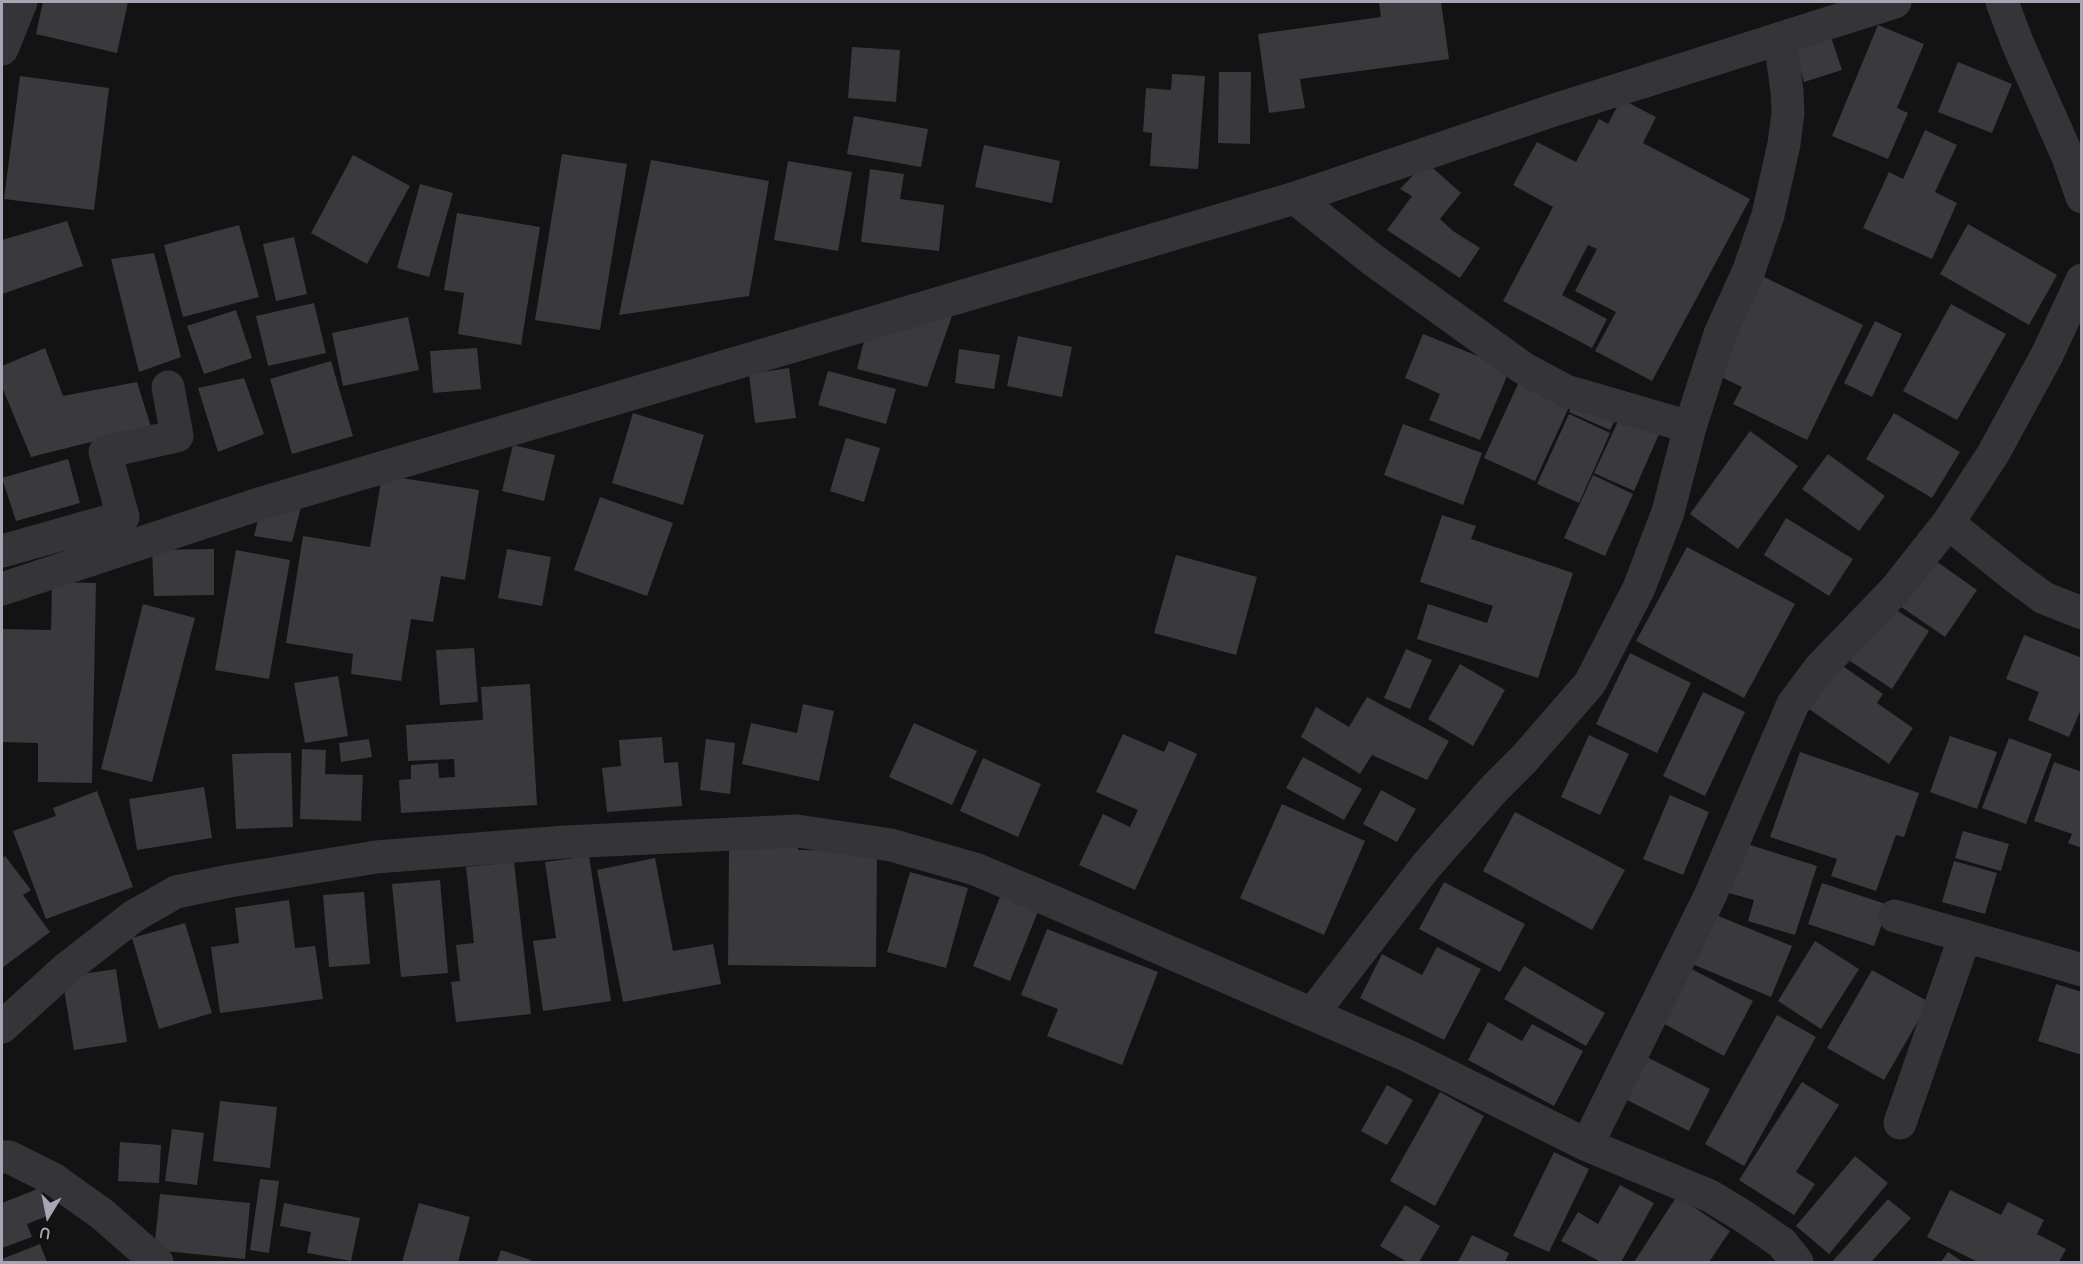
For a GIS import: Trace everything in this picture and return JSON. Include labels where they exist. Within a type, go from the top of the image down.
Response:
[{"type":"street","points":[[2,49],[21,2]]},
{"type":"street","points":[[2,589],[262,503],[1295,198],[1551,111],[1895,2]]},
{"type":"street","points":[[2002,2],[2017,42],[2068,157],[2082,197]]},
{"type":"street","points":[[1311,1014],[1426,866],[1495,788],[1526,758],[1590,683],[1639,588],[1668,512],[1690,427],[1720,334],[1749,270],[1768,215],[1784,144],[1788,113],[1788,91],[1780,40]]},
{"type":"street","points":[[1295,198],[1373,260],[1523,368],[1566,391],[1690,427]]},
{"type":"street","points":[[1587,1145],[1710,896],[1793,704],[1819,669],[1895,590],[1948,523],[1993,454],[2047,355],[2082,280]]},
{"type":"street","points":[[2,551],[123,517],[105,452],[177,436],[168,387]]},
{"type":"street","points":[[1948,523],[2044,598],[2082,613]]},
{"type":"street","points":[[2,1027],[67,968],[135,916],[176,892],[376,857],[565,842],[797,831],[891,845],[975,869],[1060,904],[1408,1056],[1587,1145],[1710,1196],[1782,1243],[1797,1263]]},
{"type":"street","points":[[1895,916],[2082,970]]},
{"type":"street","points":[[1900,1123],[1965,936]]},
{"type":"street","points":[[2,1157],[9,1158],[54,1179],[102,1214],[157,1263]]},
{"type":"building","points":[[43,2],[128,2],[117,53],[36,34]]},
{"type":"building","points":[[1379,2],[1441,2],[1449,59],[1300,79],[1305,108],[1269,113],[1258,34],[1381,17]]},
{"type":"building","points":[[1878,25],[1924,44],[1897,108],[1908,113],[1888,159],[1832,136]]},
{"type":"building","points":[[1831,37],[1842,70],[1804,82],[1794,48]]},
{"type":"building","points":[[852,47],[900,50],[896,102],[848,98]]},
{"type":"building","points":[[1958,62],[2012,84],[1992,133],[1938,112]]},
{"type":"building","points":[[1219,72],[1251,72],[1250,144],[1218,143]]},
{"type":"building","points":[[1172,74],[1205,76],[1198,169],[1150,166],[1152,133],[1143,132],[1146,88],[1171,90]]},
{"type":"building","points":[[20,76],[109,88],[94,210],[4,199]]},
{"type":"building","points":[[1621,99],[1656,117],[1643,143],[1750,199],[1652,381],[1595,351],[1616,312],[1575,291],[1597,249],[1588,245],[1562,295],[1607,319],[1592,348],[1503,301],[1553,207],[1513,185],[1537,142],[1576,162],[1599,119],[1608,124]]},
{"type":"building","points":[[854,116],[928,129],[921,167],[847,154]]},
{"type":"building","points":[[1925,130],[1957,145],[1935,192],[1957,203],[1932,259],[1863,228],[1889,172],[1903,179]]},
{"type":"building","points":[[984,145],[1060,161],[1052,203],[975,187]]},
{"type":"building","points":[[562,154],[627,164],[600,330],[535,320]]},
{"type":"building","points":[[353,155],[410,186],[367,264],[311,233]]},
{"type":"building","points":[[651,160],[769,181],[749,296],[619,315]]},
{"type":"building","points":[[788,161],[852,172],[838,251],[774,240]]},
{"type":"building","points":[[1426,162],[1461,193],[1440,219],[1453,231],[1480,248],[1460,278],[1387,230],[1412,196],[1400,189]]},
{"type":"building","points":[[870,169],[904,174],[900,199],[944,205],[939,251],[861,242]]},
{"type":"building","points":[[420,184],[453,193],[429,277],[397,268]]},
{"type":"building","points":[[457,213],[540,227],[521,345],[458,334],[464,293],[444,290]]},
{"type":"building","points":[[67,221],[83,266],[2,294],[2,240]]},
{"type":"building","points":[[1968,224],[2057,275],[2029,325],[1940,274]]},
{"type":"building","points":[[239,225],[259,297],[183,317],[164,245]]},
{"type":"building","points":[[294,237],[307,294],[276,301],[263,244]]},
{"type":"building","points":[[154,253],[181,357],[139,372],[111,259]]},
{"type":"building","points":[[1762,276],[1863,325],[1807,440],[1733,404],[1742,387],[1715,374]]},
{"type":"building","points":[[314,303],[326,353],[268,366],[256,316]]},
{"type":"building","points":[[1951,304],[2006,334],[1957,420],[1903,391]]},
{"type":"building","points":[[236,310],[252,358],[204,374],[187,326]]},
{"type":"building","points":[[952,316],[927,387],[857,369],[866,333]]},
{"type":"building","points":[[408,317],[419,370],[343,386],[332,333]]},
{"type":"building","points":[[1875,321],[1902,334],[1872,397],[1844,383]]},
{"type":"building","points":[[1423,334],[1510,369],[1480,440],[1429,420],[1440,394],[1405,378]]},
{"type":"building","points":[[1018,336],[1072,347],[1062,397],[1007,386]]},
{"type":"building","points":[[45,348],[63,396],[137,382],[151,427],[31,457],[2,387],[2,366]]},
{"type":"building","points":[[477,348],[481,389],[433,393],[430,351]]},
{"type":"building","points":[[959,349],[1000,355],[994,389],[955,383]]},
{"type":"building","points":[[331,361],[353,436],[292,454],[270,379]]},
{"type":"building","points":[[789,368],[796,418],[755,423],[749,374]]},
{"type":"building","points":[[828,371],[896,389],[886,424],[818,405]]},
{"type":"building","points":[[1523,373],[1574,396],[1535,481],[1484,458]]},
{"type":"building","points":[[244,378],[264,434],[218,452],[198,388]]},
{"type":"building","points":[[1577,396],[1618,414],[1610,430],[1569,412]]},
{"type":"building","points":[[633,413],[704,435],[683,505],[612,483]]},
{"type":"building","points":[[1894,413],[1960,452],[1932,498],[1866,459]]},
{"type":"building","points":[[1569,414],[1610,433],[1579,503],[1537,484]]},
{"type":"building","points":[[1621,415],[1660,432],[1634,491],[1594,473]]},
{"type":"building","points":[[1403,424],[1482,453],[1463,505],[1384,475]]},
{"type":"building","points":[[1750,431],[1798,466],[1738,549],[1690,514]]},
{"type":"building","points":[[846,438],[880,448],[864,502],[830,491]]},
{"type":"building","points":[[513,445],[555,455],[544,501],[502,491]]},
{"type":"building","points":[[1828,454],[1885,496],[1859,531],[1802,489]]},
{"type":"building","points":[[68,459],[80,503],[16,521],[2,478]]},
{"type":"building","points":[[382,475],[479,490],[465,580],[441,576],[433,622],[411,619],[401,681],[351,674],[353,654],[286,643],[303,536],[370,547]]},
{"type":"building","points":[[1593,475],[1633,494],[1605,556],[1564,538]]},
{"type":"building","points":[[600,497],[673,523],[647,596],[574,570]]},
{"type":"building","points":[[262,503],[302,503],[292,542],[254,536]]},
{"type":"building","points":[[1442,515],[1476,526],[1471,539],[1573,573],[1538,678],[1417,639],[1428,604],[1487,623],[1493,606],[1420,582]]},
{"type":"building","points":[[1786,518],[1853,559],[1829,596],[1764,555]]},
{"type":"building","points":[[1687,547],[1795,604],[1744,698],[1636,641]]},
{"type":"building","points":[[214,549],[214,595],[154,596],[152,550]]},
{"type":"building","points":[[507,549],[551,557],[542,606],[498,598]]},
{"type":"building","points":[[236,550],[290,560],[269,679],[215,670]]},
{"type":"building","points":[[1176,555],[1257,577],[1236,655],[1154,633]]},
{"type":"building","points":[[1933,559],[1977,590],[1945,637],[1900,606]]},
{"type":"building","points":[[52,582],[96,583],[92,783],[38,782],[38,743],[2,742],[2,629],[51,630]]},
{"type":"building","points":[[143,604],[195,618],[152,782],[101,769]]},
{"type":"building","points":[[1887,604],[1929,631],[1892,689],[1850,661]]},
{"type":"building","points":[[2024,635],[2082,658],[2082,707],[2069,737],[2028,720],[2039,692],[2006,679]]},
{"type":"building","points":[[474,648],[478,702],[440,705],[436,650]]},
{"type":"building","points":[[1406,649],[1432,660],[1410,709],[1384,698]]},
{"type":"building","points":[[1630,653],[1691,683],[1657,753],[1596,724]]},
{"type":"building","points":[[1837,662],[1883,694],[1877,703],[1913,728],[1889,764],[1806,707]]},
{"type":"building","points":[[1460,664],[1505,690],[1473,746],[1428,719]]},
{"type":"building","points":[[338,676],[348,736],[305,743],[294,683]]},
{"type":"building","points":[[530,684],[537,805],[401,813],[399,780],[411,779],[411,765],[438,763],[439,778],[455,777],[454,759],[408,761],[406,725],[483,720],[481,687]]},
{"type":"building","points":[[1703,692],[1745,712],[1705,796],[1663,776]]},
{"type":"building","points":[[1367,697],[1449,741],[1427,780],[1372,755],[1360,774],[1301,737],[1316,707],[1349,727]]},
{"type":"building","points":[[803,704],[834,711],[819,781],[742,764],[751,723],[797,733]]},
{"type":"building","points":[[914,723],[977,751],[952,805],[889,777]]},
{"type":"building","points":[[1123,734],[1164,752],[1169,741],[1197,754],[1135,890],[1079,865],[1103,814],[1130,827],[1138,810],[1096,792]]},
{"type":"building","points":[[1589,735],[1629,754],[1600,815],[1561,797]]},
{"type":"building","points":[[1950,736],[1997,752],[1977,809],[1930,792]]},
{"type":"building","points":[[662,737],[664,763],[678,762],[682,806],[607,812],[602,768],[621,766],[619,740]]},
{"type":"building","points":[[2009,738],[2052,754],[2026,824],[1982,808]]},
{"type":"building","points":[[369,739],[372,757],[341,762],[339,743]]},
{"type":"building","points":[[706,739],[735,743],[730,794],[700,790]]},
{"type":"building","points":[[302,749],[326,750],[325,774],[363,775],[361,821],[300,819]]},
{"type":"building","points":[[1800,752],[1919,793],[1904,837],[1896,835],[1876,891],[1831,876],[1837,859],[1770,837]]},
{"type":"building","points":[[291,753],[293,827],[236,829],[232,754]]},
{"type":"building","points":[[1303,757],[1362,789],[1344,820],[1286,788]]},
{"type":"building","points":[[983,758],[1041,784],[1018,837],[960,811]]},
{"type":"building","points":[[2054,762],[2082,772],[2082,848],[2068,843],[2072,834],[2034,821]]},
{"type":"building","points":[[204,787],[212,838],[137,850],[129,799]]},
{"type":"building","points":[[1381,790],[1416,809],[1397,842],[1363,824]]},
{"type":"building","points":[[97,791],[133,887],[46,919],[13,831],[56,816],[53,808]]},
{"type":"building","points":[[1670,795],[1709,812],[1683,875],[1643,859]]},
{"type":"building","points":[[1282,804],[1365,841],[1324,935],[1240,898]]},
{"type":"building","points":[[1515,812],[1625,870],[1592,930],[1483,871]]},
{"type":"building","points":[[1963,831],[2009,844],[2001,871],[1955,858]]},
{"type":"building","points":[[798,840],[798,850],[877,851],[876,967],[728,965],[729,849]]},
{"type":"building","points":[[1744,843],[1817,866],[1795,935],[1748,921],[1754,900],[1729,893]]},
{"type":"building","points":[[5,856],[31,890],[23,895],[50,932],[2,968],[2,859]]},
{"type":"building","points":[[589,856],[611,1001],[543,1011],[533,941],[556,938],[545,862]]},
{"type":"building","points":[[655,858],[673,951],[713,944],[721,984],[623,1002],[597,870]]},
{"type":"building","points":[[1954,861],[1997,873],[1985,914],[1942,902]]},
{"type":"building","points":[[514,862],[531,1014],[456,1022],[451,982],[460,981],[456,945],[474,943],[466,867]]},
{"type":"building","points":[[910,872],[968,888],[946,968],[887,952]]},
{"type":"building","points":[[440,880],[448,973],[401,977],[392,884]]},
{"type":"building","points":[[1444,882],[1525,924],[1500,972],[1419,929]]},
{"type":"building","points":[[1822,883],[1889,905],[1874,946],[1808,924]]},
{"type":"building","points":[[1003,889],[1041,904],[1010,981],[973,966]]},
{"type":"building","points":[[364,892],[370,964],[329,967],[323,895]]},
{"type":"building","points":[[289,900],[295,948],[315,946],[323,999],[220,1013],[211,947],[239,943],[235,908]]},
{"type":"building","points":[[1711,913],[1792,946],[1771,997],[1690,963]]},
{"type":"building","points":[[185,923],[212,1013],[159,1029],[132,938]]},
{"type":"building","points":[[1047,929],[1158,972],[1122,1065],[1047,1036],[1058,1009],[1021,995]]},
{"type":"building","points":[[1815,941],[1859,969],[1821,1029],[1778,1001]]},
{"type":"building","points":[[1437,947],[1481,969],[1444,1040],[1360,998],[1382,954],[1422,975]]},
{"type":"building","points":[[1684,965],[1753,1001],[1724,1056],[1655,1019]]},
{"type":"building","points":[[1524,966],[1605,1013],[1586,1046],[1504,999]]},
{"type":"building","points":[[116,969],[127,1042],[74,1050],[62,977]]},
{"type":"building","points":[[1872,970],[1929,1002],[1884,1080],[1827,1048]]},
{"type":"building","points":[[2056,984],[2082,992],[2082,1055],[2038,1041]]},
{"type":"building","points":[[1777,1015],[1816,1037],[1744,1166],[1705,1144]]},
{"type":"building","points":[[1488,1022],[1522,1041],[1532,1024],[1583,1051],[1554,1106],[1468,1060]]},
{"type":"building","points":[[1639,1053],[1710,1089],[1689,1131],[1617,1095]]},
{"type":"building","points":[[1802,1082],[1839,1105],[1796,1172],[1815,1184],[1794,1215],[1739,1180]]},
{"type":"building","points":[[1387,1085],[1413,1100],[1387,1145],[1361,1131]]},
{"type":"building","points":[[1440,1092],[1484,1116],[1435,1206],[1390,1181]]},
{"type":"building","points":[[220,1101],[277,1107],[270,1168],[213,1161]]},
{"type":"building","points":[[172,1129],[204,1133],[197,1185],[165,1181]]},
{"type":"building","points":[[120,1142],[161,1145],[159,1183],[118,1181]]},
{"type":"building","points":[[1554,1152],[1589,1169],[1549,1252],[1513,1236]]},
{"type":"building","points":[[1855,1156],[1888,1183],[1829,1254],[1796,1226]]},
{"type":"building","points":[[260,1179],[279,1181],[269,1253],[250,1250]]},
{"type":"building","points":[[1620,1185],[1654,1203],[1621,1262],[1601,1262],[1561,1241],[1578,1212],[1598,1224]]},
{"type":"building","points":[[40,1188],[50,1215],[27,1224],[32,1237],[2,1248],[2,1203]]},
{"type":"building","points":[[1950,1190],[2001,1215],[2008,1202],[2044,1220],[2037,1234],[2066,1249],[2059,1262],[1978,1262],[1927,1237]]},
{"type":"building","points":[[160,1194],[250,1203],[245,1259],[154,1250]]},
{"type":"building","points":[[1677,1196],[1730,1231],[1709,1262],[1634,1262]]},
{"type":"building","points":[[1888,1199],[1911,1218],[1871,1262],[1832,1262]]},
{"type":"building","points":[[284,1203],[360,1218],[351,1261],[307,1253],[311,1232],[280,1226]]},
{"type":"building","points":[[419,1203],[470,1217],[458,1262],[402,1262]]},
{"type":"building","points":[[1405,1205],[1440,1226],[1419,1262],[1407,1262],[1380,1246]]},
{"type":"building","points":[[1472,1235],[1509,1253],[1505,1262],[1458,1262]]},
{"type":"building","points":[[40,1244],[47,1262],[2,1262],[2,1259]]},
{"type":"building","points":[[501,1250],[531,1260],[530,1262],[497,1262]]},
{"type":"building","points":[[1948,1252],[1963,1262],[1941,1262]]}]
